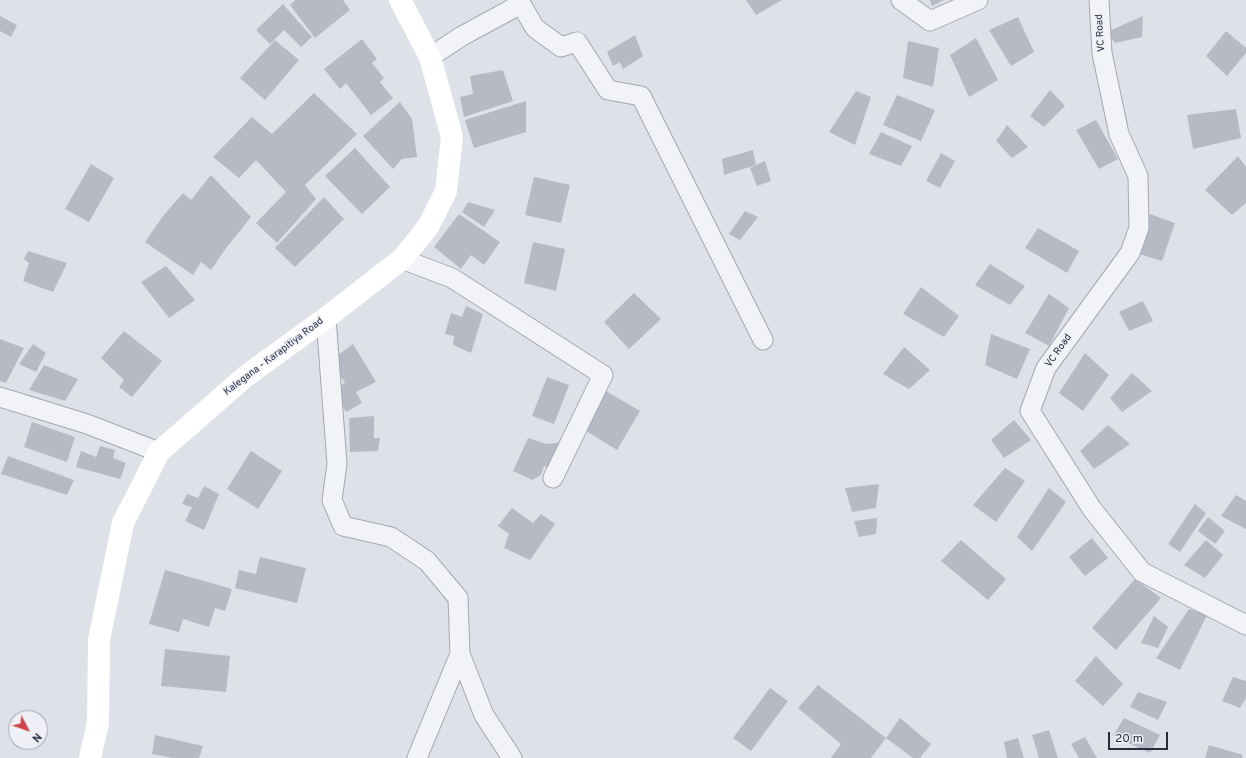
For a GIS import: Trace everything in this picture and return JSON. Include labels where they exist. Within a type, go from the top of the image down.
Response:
[{"type":"main road","name":"Kalegana - Karapitiya Road","points":[[90,758],[98,723],[99,640],[123,523],[160,452],[246,376],[326,318],[402,259],[428,227],[446,191],[452,137],[430,57],[400,0]]},
{"type":"street","points":[[901,0],[930,20],[978,0]]},
{"type":"street","name":"VC Road","points":[[1099,0],[1102,53],[1119,134],[1138,176],[1139,228],[1130,253],[1046,368],[1030,411],[1092,509],[1142,572],[1246,625]]},
{"type":"street","points":[[430,57],[462,36],[522,4],[535,28],[561,47],[577,42],[608,90],[641,96],[763,340]]},
{"type":"street","points":[[402,259],[452,278],[603,376],[553,478]]},
{"type":"street","points":[[326,318],[337,464],[332,500],[343,526],[391,537],[427,561],[458,598],[460,654],[484,715],[512,758]]},
{"type":"street","points":[[0,397],[87,424],[160,452]]},
{"type":"street","points":[[417,758],[460,654]]},
{"type":"building","points":[[295,0],[343,0],[350,10],[315,38],[290,5]]},
{"type":"building","points":[[746,0],[782,0],[756,15]]},
{"type":"building","points":[[930,0],[944,0],[932,6]]},
{"type":"building","points":[[283,4],[312,37],[301,47],[284,30],[270,44],[256,30]]},
{"type":"building","points":[[0,16],[17,25],[11,37],[0,31]]},
{"type":"building","points":[[1143,16],[1142,37],[1115,43],[1107,32]]},
{"type":"building","points":[[1018,17],[1034,52],[1011,66],[989,30]]},
{"type":"building","points":[[1226,31],[1246,48],[1246,53],[1227,76],[1206,56]]},
{"type":"building","points":[[635,35],[643,56],[623,69],[620,62],[613,66],[607,52]]},
{"type":"building","points":[[976,38],[998,80],[969,97],[950,55]]},
{"type":"building","points":[[362,39],[377,59],[372,63],[384,78],[380,82],[393,98],[371,115],[346,83],[340,89],[324,69]]},
{"type":"building","points":[[275,40],[299,60],[265,100],[240,78]]},
{"type":"building","points":[[908,41],[939,48],[933,87],[903,78]]},
{"type":"building","points":[[503,70],[513,101],[464,117],[460,97],[473,94],[470,76]]},
{"type":"building","points":[[1050,90],[1065,106],[1044,127],[1030,116]]},
{"type":"building","points":[[856,91],[871,97],[855,145],[829,132]]},
{"type":"building","points":[[314,93],[357,134],[305,185],[316,199],[277,243],[256,223],[286,192],[256,160],[239,178],[213,157],[252,117],[272,134]]},
{"type":"building","points":[[897,95],[935,110],[921,141],[883,125]]},
{"type":"building","points":[[526,101],[526,132],[474,148],[465,120]]},
{"type":"building","points":[[400,102],[412,119],[417,157],[402,159],[393,169],[363,136]]},
{"type":"building","points":[[1236,109],[1241,138],[1193,149],[1187,115]]},
{"type":"building","points":[[1096,120],[1118,159],[1099,169],[1076,130]]},
{"type":"building","points":[[1007,125],[1028,147],[1012,158],[996,141]]},
{"type":"building","points":[[881,132],[912,146],[901,166],[869,154]]},
{"type":"building","points":[[355,148],[390,187],[362,214],[325,176]]},
{"type":"building","points":[[753,150],[756,165],[724,175],[722,159]]},
{"type":"building","points":[[941,153],[955,161],[940,188],[926,181]]},
{"type":"building","points":[[1238,156],[1246,167],[1246,203],[1232,215],[1205,190]]},
{"type":"building","points":[[765,161],[771,181],[757,186],[750,168]]},
{"type":"building","points":[[91,164],[114,178],[89,222],[65,209]]},
{"type":"building","points":[[211,175],[251,217],[226,248],[211,270],[201,262],[193,275],[145,242],[163,216],[183,193],[191,200]]},
{"type":"building","points":[[534,177],[570,185],[561,223],[525,215]]},
{"type":"building","points":[[324,197],[344,219],[295,267],[275,248]]},
{"type":"building","points":[[468,202],[495,210],[484,227],[462,212]]},
{"type":"building","points":[[745,211],[758,217],[740,240],[729,234]]},
{"type":"building","points":[[459,214],[500,242],[484,265],[471,255],[461,269],[434,247]]},
{"type":"building","points":[[1150,214],[1175,223],[1162,261],[1136,253]]},
{"type":"building","points":[[1038,228],[1079,251],[1067,273],[1025,248]]},
{"type":"building","points":[[533,242],[565,249],[556,291],[524,283]]},
{"type":"building","points":[[28,251],[67,263],[53,292],[23,281],[29,263],[24,259]]},
{"type":"building","points":[[990,264],[1025,286],[1010,305],[975,285]]},
{"type":"building","points":[[166,266],[195,300],[169,318],[141,282]]},
{"type":"building","points":[[921,287],[959,316],[944,337],[903,314]]},
{"type":"building","points":[[634,293],[661,319],[629,349],[604,322]]},
{"type":"building","points":[[1049,294],[1069,308],[1049,346],[1025,333]]},
{"type":"building","points":[[1143,301],[1153,321],[1129,331],[1119,312]]},
{"type":"building","points":[[466,306],[483,314],[471,353],[453,345],[454,336],[445,334],[451,313],[462,317]]},
{"type":"building","points":[[124,331],[162,361],[132,397],[119,387],[124,380],[101,358]]},
{"type":"building","points":[[991,334],[1030,349],[1017,379],[985,365]]},
{"type":"building","points":[[0,339],[24,348],[6,383],[0,381]]},
{"type":"building","points":[[33,344],[46,353],[36,372],[19,364]]},
{"type":"building","points":[[353,344],[376,382],[356,392],[362,403],[346,412],[334,390],[345,383],[331,360]]},
{"type":"building","points":[[904,347],[930,370],[909,389],[883,374]]},
{"type":"building","points":[[1085,353],[1109,375],[1083,411],[1059,393]]},
{"type":"building","points":[[44,365],[78,379],[65,401],[29,390]]},
{"type":"building","points":[[1132,373],[1152,391],[1122,412],[1110,398]]},
{"type":"building","points":[[547,377],[569,385],[554,424],[532,416]]},
{"type":"building","points":[[606,391],[640,411],[617,450],[583,429]]},
{"type":"building","points":[[374,416],[374,438],[380,438],[378,451],[350,452],[349,418]]},
{"type":"building","points":[[1014,420],[1031,440],[1004,458],[991,440]]},
{"type":"building","points":[[32,422],[75,437],[67,462],[24,447]]},
{"type":"building","points":[[1108,425],[1130,444],[1094,469],[1080,451]]},
{"type":"building","points":[[528,438],[546,444],[565,442],[551,469],[544,466],[541,475],[532,480],[513,471]]},
{"type":"building","points":[[100,446],[115,450],[113,458],[126,463],[120,479],[76,467],[81,451],[96,457]]},
{"type":"building","points":[[251,451],[282,471],[258,509],[227,489]]},
{"type":"building","points":[[8,456],[74,480],[67,495],[1,474]]},
{"type":"building","points":[[1005,468],[1025,481],[996,522],[973,505]]},
{"type":"building","points":[[879,484],[876,508],[852,512],[845,488]]},
{"type":"building","points":[[204,486],[219,494],[204,530],[185,521],[192,507],[182,504],[187,494],[198,498]]},
{"type":"building","points":[[1049,488],[1066,502],[1032,551],[1017,537]]},
{"type":"building","points":[[1236,495],[1246,501],[1246,529],[1221,516]]},
{"type":"building","points":[[1195,504],[1206,513],[1180,552],[1168,544]]},
{"type":"building","points":[[512,508],[533,523],[541,514],[555,524],[530,560],[504,548],[509,534],[498,526]]},
{"type":"building","points":[[1208,517],[1225,531],[1215,544],[1198,531]]},
{"type":"building","points":[[877,518],[876,534],[859,537],[854,521]]},
{"type":"building","points":[[1092,538],[1108,558],[1085,576],[1069,557]]},
{"type":"building","points":[[961,540],[1006,579],[988,600],[941,561]]},
{"type":"building","points":[[1206,540],[1223,555],[1205,578],[1184,565]]},
{"type":"building","points":[[260,557],[306,568],[297,603],[235,588],[239,570],[256,574]]},
{"type":"building","points":[[165,570],[232,589],[225,611],[215,608],[209,627],[183,619],[179,632],[149,624]]},
{"type":"building","points":[[1135,579],[1161,598],[1116,650],[1092,628]]},
{"type":"building","points":[[1189,609],[1207,615],[1180,670],[1156,658]]},
{"type":"building","points":[[1154,616],[1168,627],[1158,648],[1141,643]]},
{"type":"building","points":[[165,649],[230,656],[226,692],[161,686]]},
{"type":"building","points":[[1096,656],[1123,684],[1103,706],[1075,681]]},
{"type":"building","points":[[1233,677],[1246,681],[1246,698],[1240,708],[1222,701]]},
{"type":"building","points":[[818,685],[886,738],[871,758],[831,758],[841,744],[798,708]]},
{"type":"building","points":[[770,688],[788,701],[751,751],[733,738]]},
{"type":"building","points":[[1138,692],[1167,702],[1158,720],[1130,707]]},
{"type":"building","points":[[900,718],[931,744],[920,758],[913,758],[886,738]]},
{"type":"building","points":[[1124,718],[1160,735],[1150,753],[1113,736]]},
{"type":"building","points":[[1049,730],[1058,758],[1039,758],[1032,735]]},
{"type":"building","points":[[155,735],[203,746],[199,758],[173,758],[152,754]]},
{"type":"building","points":[[1085,737],[1097,758],[1079,758],[1071,744]]},
{"type":"building","points":[[1018,738],[1024,758],[1007,758],[1004,742]]},
{"type":"building","points":[[1209,745],[1243,755],[1242,758],[1205,758]]}]
